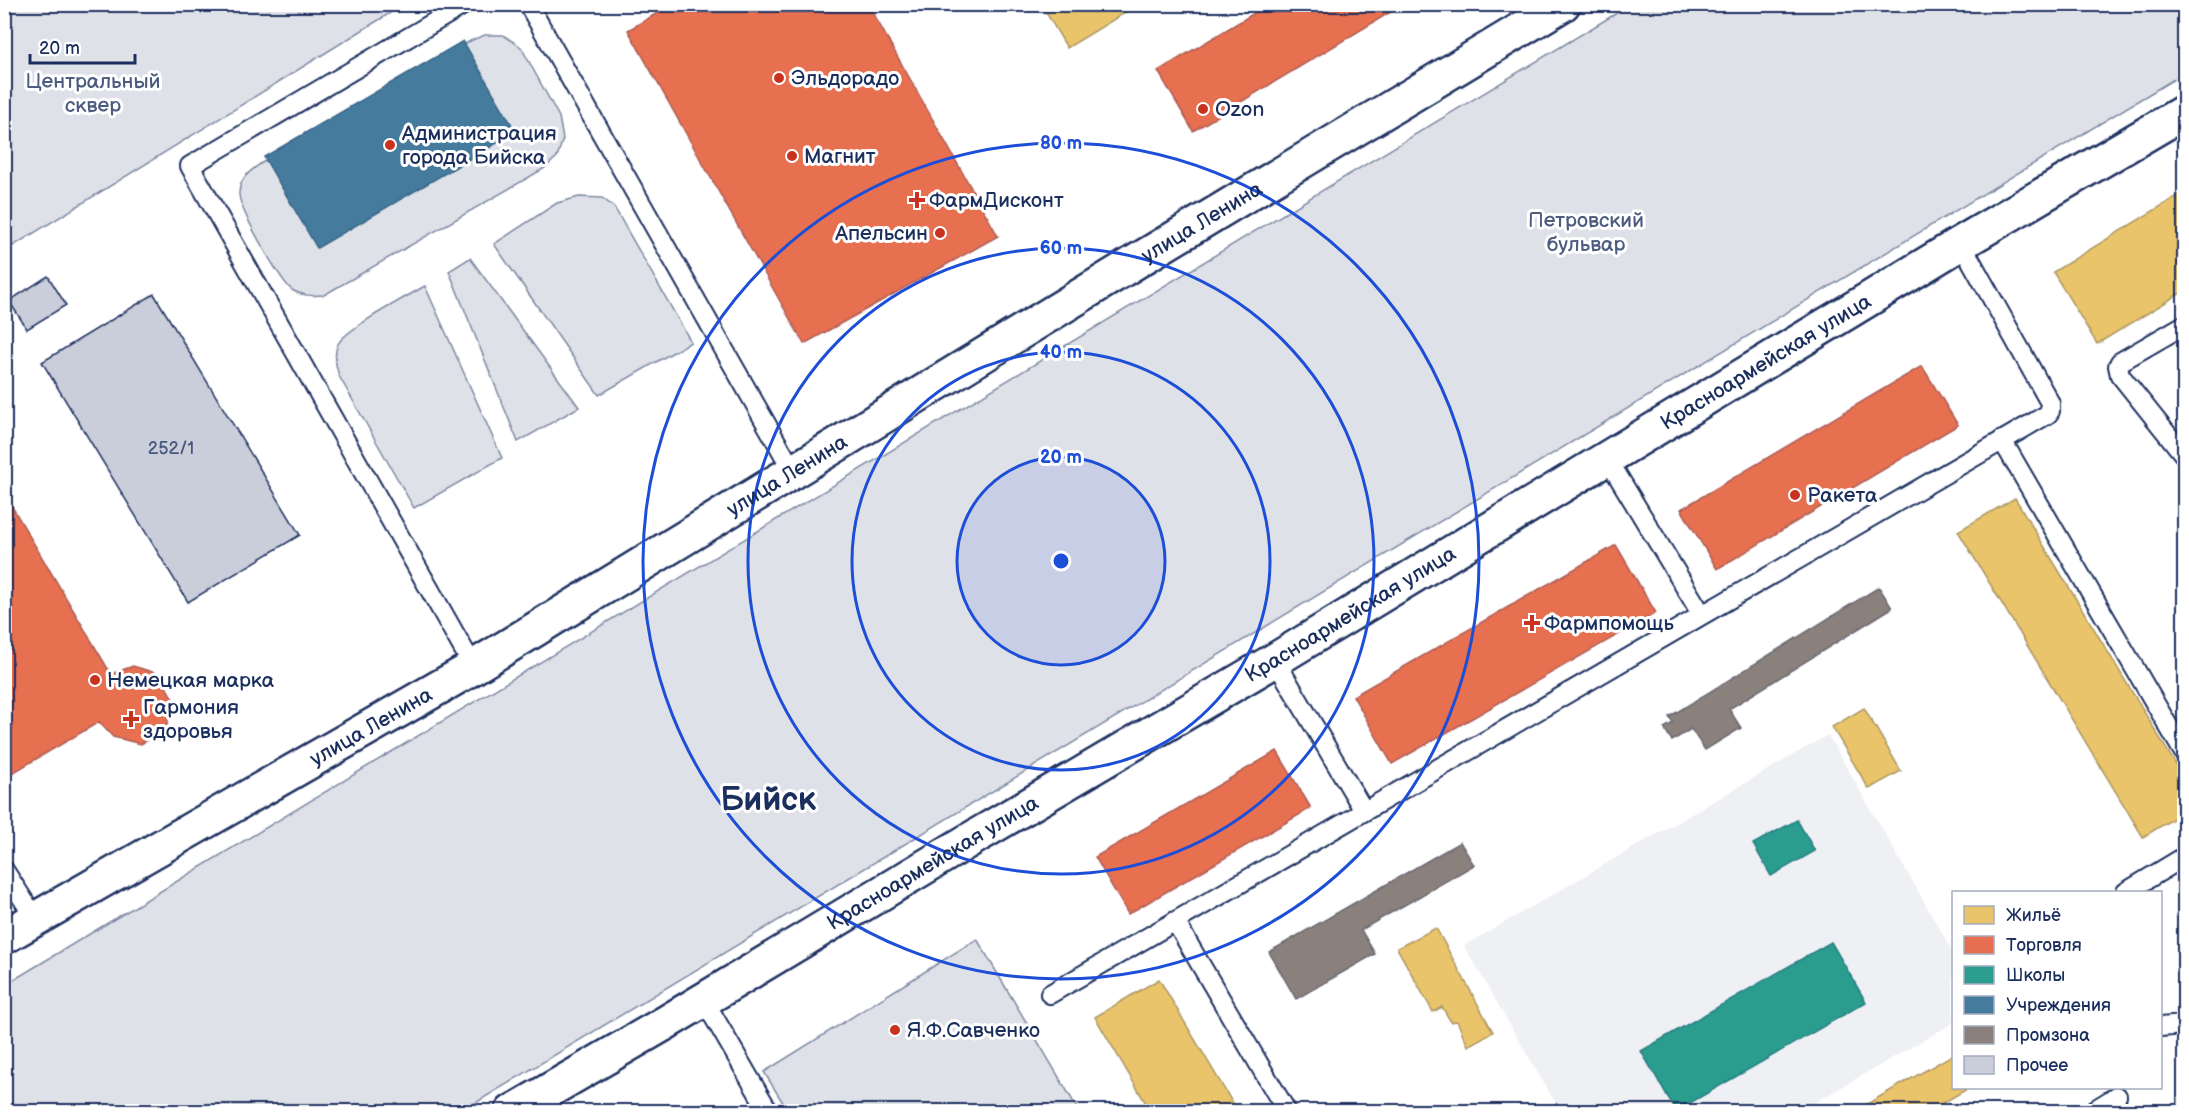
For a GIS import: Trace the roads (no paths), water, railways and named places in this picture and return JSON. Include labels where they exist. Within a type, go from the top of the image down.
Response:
[{"type":"main road","name":"улица Ленина","points":[[4,937],[473,666],[1563,4]]},
{"type":"main road","name":"Красноармейская улица","points":[[512,1112],[1275,660],[1961,243],[2184,112]]},
{"type":"lane","points":[[465,4],[190,166],[473,666]]},
{"type":"lane","points":[[528,4],[590,117],[793,471]]},
{"type":"lane","points":[[1050,994],[2048,414],[2050,403],[1961,243]]},
{"type":"lane","points":[[2184,325],[2120,362],[2118,366],[2120,375],[2184,455]]},
{"type":"lane","points":[[2002,440],[2184,753]]},
{"type":"lane","points":[[1608,458],[1702,615]]},
{"type":"lane","points":[[1275,660],[1364,812]]},
{"type":"lane","points":[[2128,891],[2184,857]]},
{"type":"lane","points":[[4,870],[35,918]]},
{"type":"lane","points":[[1175,921],[1287,1112]]},
{"type":"lane","points":[[704,1000],[769,1112]]},
{"type":"lane","points":[[2162,1027],[2184,1025]]},
{"type":"lane","points":[[2091,1112],[2117,1096]]},
{"type":"place","name":"Эльдорадо","points":[[779,78]]},
{"type":"place","name":"Ozon","points":[[1203,109]]},
{"type":"place","name":"Администрация города Бийска","points":[[390,145]]},
{"type":"place","name":"Магнит","points":[[792,156]]},
{"type":"place","name":"ФармДисконт","points":[[917,200]]},
{"type":"place","name":"Апельсин","points":[[940,233]]},
{"type":"place","name":"Ракета","points":[[1795,495]]},
{"type":"place","name":"Фармпомощь","points":[[1532,623]]},
{"type":"place","name":"Немецкая марка","points":[[95,680]]},
{"type":"place","name":"Гармония здоровья","points":[[131,719]]},
{"type":"place","name":"Я.Ф.Савченко","points":[[895,1030]]},
{"type":"district","name":"Бийск","points":[[768,800]]},
{"type":"park label","name":"Центральный сквер","points":[[93,93]]},
{"type":"park label","name":"Петровский бульвар","points":[[1586,232]]}]
